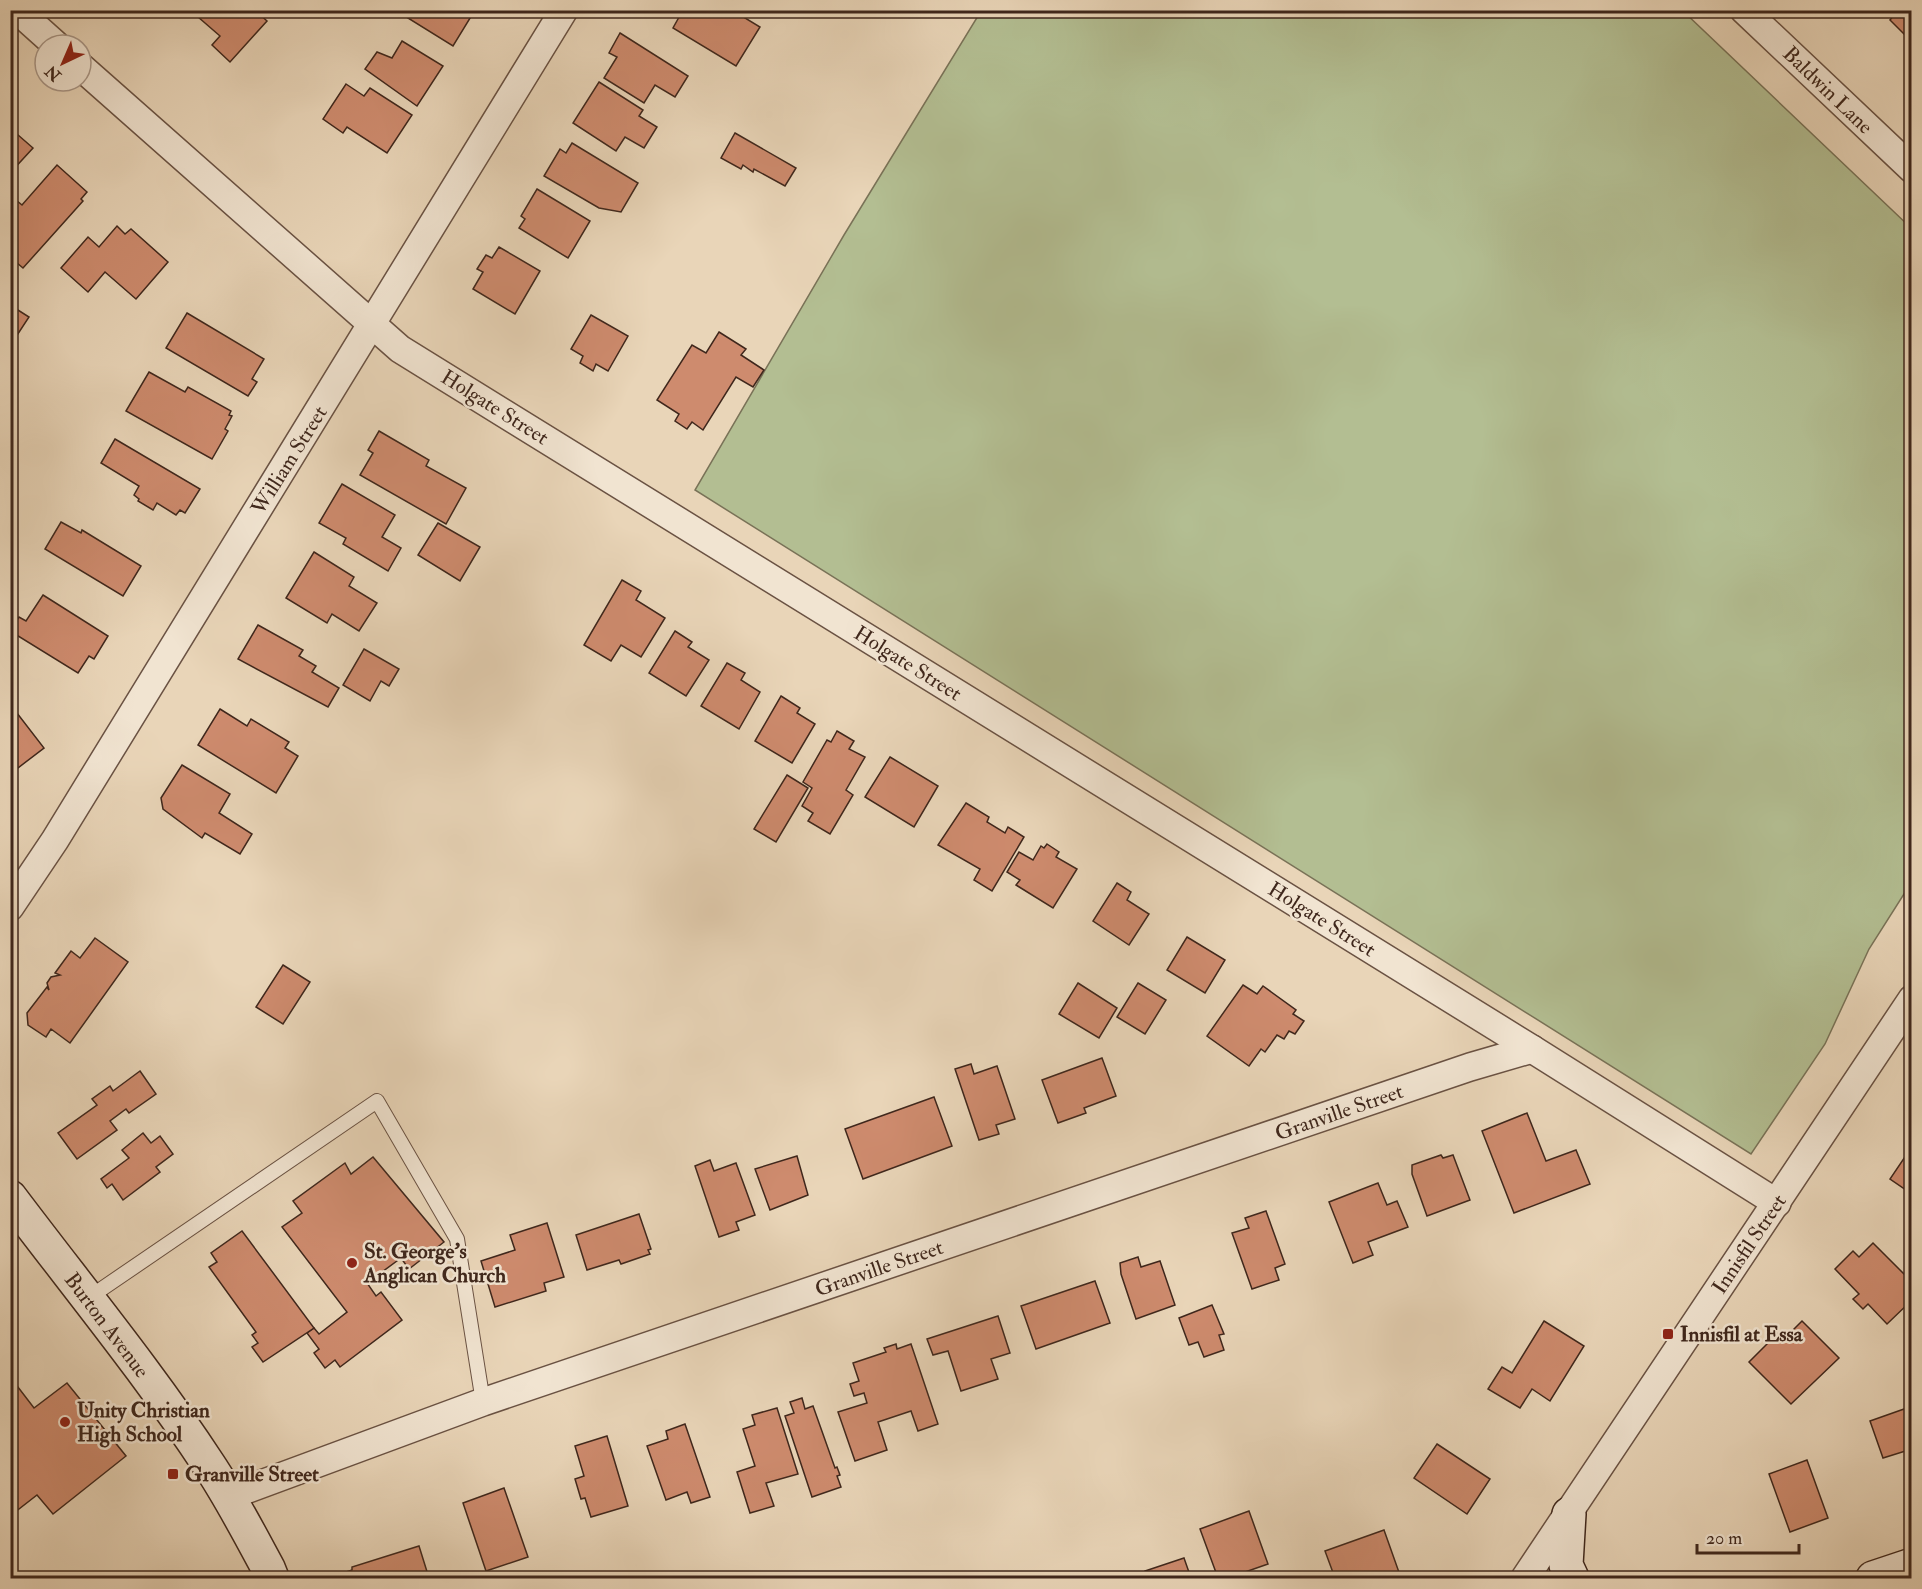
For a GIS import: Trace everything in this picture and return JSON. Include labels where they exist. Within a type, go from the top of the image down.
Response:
[{"type":"main road","name":"Burton Avenue","points":[[10,1197],[155,1389],[229,1496],[272,1578]]},
{"type":"main road","points":[[1569,1514],[1566,1564],[1572,1578]]},
{"type":"main road","points":[[1873,1578],[1911,1565]]},
{"type":"street","points":[[16,10],[42,33]]},
{"type":"street","name":"William Street","points":[[10,908],[61,830],[564,10]]},
{"type":"street","name":"Baldwin Lane","points":[[1755,14],[1911,169]]},
{"type":"street","name":"Holgate Street","points":[[93,78],[400,349],[1777,1203]]},
{"type":"street","name":"Innisfil Street","points":[[1525,1578],[1911,999]]},
{"type":"street","name":"Granville Street","points":[[229,1496],[483,1402],[1470,1067],[1532,1049]]},
{"type":"lane","points":[[87,1299],[377,1101],[457,1239],[483,1402]]},
{"type":"green space","points":[[981,11],[1683,11],[1911,228],[1911,883],[1869,949],[1825,1044],[1751,1154],[695,490],[844,235]]},
{"type":"building","points":[[190,10],[255,10],[267,21],[230,62],[212,45],[220,36]]},
{"type":"building","points":[[395,10],[475,10],[453,46]]},
{"type":"building","points":[[683,10],[732,10],[760,27],[736,66],[673,28]]},
{"type":"building","points":[[1898,10],[1912,10],[1912,42],[1890,20]]},
{"type":"building","points":[[620,33],[688,76],[675,97],[655,85],[644,103],[604,78],[617,57],[609,53]]},
{"type":"building","points":[[402,41],[443,66],[417,106],[365,69],[377,52],[392,58]]},
{"type":"building","points":[[599,82],[643,110],[639,116],[657,127],[644,148],[625,137],[616,151],[573,123]]},
{"type":"building","points":[[346,84],[364,96],[370,88],[412,115],[387,153],[347,127],[343,133],[323,119]]},
{"type":"building","points":[[10,128],[33,148],[10,173]]},
{"type":"building","points":[[735,133],[796,168],[785,186],[754,169],[753,172],[743,165],[741,169],[721,158]]},
{"type":"building","points":[[572,143],[638,183],[621,212],[599,208],[544,176],[560,149],[566,153]]},
{"type":"building","points":[[57,165],[87,192],[81,199],[83,201],[23,268],[10,257],[10,195],[22,205]]},
{"type":"building","points":[[537,189],[590,221],[568,258],[519,228],[525,219],[521,216]]},
{"type":"building","points":[[117,226],[125,234],[131,229],[168,262],[136,299],[105,272],[88,292],[61,268],[88,237],[99,247]]},
{"type":"building","points":[[499,247],[540,271],[515,314],[473,289],[483,272],[477,269],[486,255],[492,258]]},
{"type":"building","points":[[10,305],[29,317],[10,346]]},
{"type":"building","points":[[187,313],[264,359],[252,379],[257,382],[248,396],[166,348]]},
{"type":"building","points":[[591,315],[628,336],[608,371],[596,364],[593,371],[580,363],[583,356],[571,349]]},
{"type":"building","points":[[719,332],[746,349],[741,355],[764,370],[753,387],[736,377],[703,430],[692,422],[687,429],[675,421],[679,414],[657,400],[692,345],[706,353]]},
{"type":"building","points":[[149,372],[185,392],[188,387],[231,411],[229,415],[232,416],[225,429],[228,431],[212,459],[126,411]]},
{"type":"building","points":[[379,431],[429,460],[426,466],[466,488],[446,524],[360,475],[373,453],[368,450]]},
{"type":"building","points":[[115,439],[200,489],[185,513],[180,510],[176,515],[157,503],[153,510],[138,501],[139,499],[134,495],[139,486],[101,463]]},
{"type":"building","points":[[342,484],[395,515],[382,537],[401,548],[388,571],[343,544],[346,538],[319,523]]},
{"type":"building","points":[[61,522],[81,533],[82,530],[141,566],[123,596],[45,549]]},
{"type":"building","points":[[438,523],[480,547],[460,581],[418,555]]},
{"type":"building","points":[[314,552],[354,577],[349,586],[377,603],[359,631],[332,614],[327,623],[286,598]]},
{"type":"building","points":[[622,580],[641,591],[636,600],[665,618],[641,657],[621,645],[611,661],[584,645]]},
{"type":"building","points":[[43,595],[108,636],[94,659],[89,656],[78,673],[10,631],[19,617],[26,621]]},
{"type":"building","points":[[258,625],[303,650],[299,656],[316,666],[312,672],[339,688],[328,707],[238,659]]},
{"type":"building","points":[[675,631],[692,642],[688,647],[709,660],[686,696],[649,673]]},
{"type":"building","points":[[364,649],[399,669],[389,686],[381,681],[370,701],[343,685]]},
{"type":"building","points":[[727,663],[745,673],[741,680],[760,692],[739,729],[701,706]]},
{"type":"building","points":[[781,696],[800,708],[797,713],[815,724],[792,763],[755,741]]},
{"type":"building","points":[[10,704],[44,748],[14,771],[10,770]]},
{"type":"building","points":[[220,709],[247,726],[251,719],[289,742],[285,748],[298,756],[276,793],[198,745]]},
{"type":"building","points":[[837,731],[854,741],[849,749],[865,757],[846,790],[853,795],[830,834],[808,821],[813,813],[802,806],[812,788],[803,782],[827,740],[831,742]]},
{"type":"building","points":[[890,757],[938,786],[914,827],[865,797]]},
{"type":"building","points":[[182,765],[230,794],[219,813],[252,834],[240,854],[205,833],[202,838],[163,809],[161,798]]},
{"type":"building","points":[[787,775],[808,788],[776,842],[754,829]]},
{"type":"building","points":[[966,803],[989,817],[987,822],[1005,833],[1008,827],[1024,837],[992,891],[974,880],[980,869],[938,845]]},
{"type":"building","points":[[1047,844],[1059,852],[1056,857],[1077,869],[1053,908],[1016,885],[1020,880],[1007,872],[1019,852],[1033,860],[1041,846],[1044,848]]},
{"type":"building","points":[[1117,883],[1131,892],[1127,900],[1149,914],[1129,945],[1093,921]]},
{"type":"building","points":[[1187,937],[1225,960],[1205,993],[1167,970]]},
{"type":"building","points":[[95,938],[128,962],[70,1043],[51,1029],[46,1037],[28,1025],[27,1013],[47,987],[49,990],[47,983],[51,977],[60,975],[55,973],[71,951],[80,958]]},
{"type":"building","points":[[283,965],[310,982],[283,1024],[256,1007]]},
{"type":"building","points":[[1078,983],[1117,1008],[1099,1038],[1059,1014]]},
{"type":"building","points":[[1138,983],[1166,1000],[1145,1034],[1117,1017]]},
{"type":"building","points":[[1243,985],[1257,994],[1263,986],[1296,1010],[1293,1014],[1304,1021],[1295,1034],[1289,1031],[1284,1039],[1277,1035],[1265,1052],[1261,1049],[1249,1066],[1207,1036]]},
{"type":"building","points":[[1102,1058],[1116,1096],[1084,1108],[1086,1113],[1058,1123],[1042,1080]]},
{"type":"building","points":[[971,1064],[974,1074],[997,1066],[1015,1119],[996,1125],[999,1134],[979,1140],[955,1069]]},
{"type":"building","points":[[140,1071],[156,1094],[129,1113],[126,1109],[110,1121],[117,1130],[77,1159],[58,1133],[97,1105],[92,1099],[110,1086],[113,1091]]},
{"type":"building","points":[[934,1097],[952,1146],[863,1179],[845,1129]]},
{"type":"building","points":[[1527,1113],[1546,1161],[1576,1150],[1590,1184],[1514,1213],[1482,1131]]},
{"type":"building","points":[[1912,1132],[1912,1194],[1890,1179],[1909,1151],[1906,1150],[1910,1144],[1906,1140]]},
{"type":"building","points":[[143,1133],[151,1143],[160,1136],[173,1154],[156,1167],[160,1172],[123,1200],[112,1184],[107,1188],[101,1179],[129,1158],[122,1150]]},
{"type":"building","points":[[1441,1155],[1443,1158],[1453,1155],[1470,1200],[1427,1216],[1412,1174],[1412,1165]]},
{"type":"building","points":[[797,1156],[808,1195],[770,1210],[755,1169]]},
{"type":"building","name":"St. George's Anglican Church","points":[[373,1157],[444,1242],[409,1269],[401,1258],[367,1283],[376,1296],[381,1292],[402,1320],[340,1367],[335,1360],[325,1368],[314,1353],[319,1349],[307,1333],[314,1328],[319,1334],[347,1312],[282,1227],[302,1213],[293,1201],[345,1163],[351,1174]]},
{"type":"building","points":[[710,1160],[714,1171],[736,1163],[755,1215],[736,1222],[739,1230],[719,1237],[695,1166]]},
{"type":"building","points":[[1378,1183],[1387,1205],[1397,1201],[1408,1227],[1368,1242],[1373,1255],[1353,1263],[1329,1202]]},
{"type":"building","points":[[1266,1211],[1285,1264],[1275,1268],[1279,1280],[1252,1289],[1232,1233],[1249,1228],[1245,1218]]},
{"type":"building","points":[[639,1214],[651,1249],[648,1250],[650,1254],[621,1264],[619,1260],[587,1270],[576,1235]]},
{"type":"building","points":[[547,1223],[564,1277],[544,1283],[546,1291],[495,1307],[481,1261],[515,1250],[510,1235]]},
{"type":"building","points":[[242,1231],[314,1328],[263,1362],[252,1347],[258,1343],[252,1335],[256,1332],[209,1267],[217,1262],[211,1253]]},
{"type":"building","points":[[1873,1243],[1912,1282],[1912,1300],[1887,1324],[1868,1304],[1863,1309],[1853,1299],[1859,1294],[1835,1269],[1853,1251],[1859,1257]]},
{"type":"building","points":[[1138,1257],[1141,1267],[1160,1261],[1175,1305],[1136,1319],[1121,1274],[1120,1263]]},
{"type":"building","points":[[1095,1281],[1110,1323],[1036,1349],[1021,1306]]},
{"type":"building","points":[[1212,1305],[1224,1334],[1219,1335],[1224,1350],[1204,1357],[1198,1342],[1189,1345],[1179,1318]]},
{"type":"building","points":[[998,1316],[1010,1353],[991,1359],[998,1379],[961,1391],[948,1351],[933,1355],[927,1339]]},
{"type":"building","points":[[1544,1321],[1584,1346],[1550,1401],[1532,1389],[1520,1408],[1488,1389],[1502,1367],[1512,1373]]},
{"type":"building","points":[[1802,1321],[1839,1358],[1791,1404],[1749,1362],[1780,1331],[1786,1337]]},
{"type":"building","points":[[896,1344],[897,1349],[911,1344],[938,1424],[918,1431],[911,1411],[878,1422],[887,1450],[855,1461],[838,1412],[867,1403],[864,1393],[854,1396],[850,1384],[859,1381],[853,1363],[886,1352],[884,1348]]},
{"type":"building","points":[[11,1378],[34,1408],[67,1383],[126,1456],[53,1514],[37,1495],[10,1516]]},
{"type":"building","points":[[802,1398],[805,1409],[813,1406],[835,1468],[837,1467],[840,1475],[837,1476],[841,1487],[812,1497],[785,1416],[794,1413],[790,1402]]},
{"type":"building","points":[[777,1408],[798,1474],[766,1483],[774,1506],[750,1513],[737,1472],[755,1466],[743,1429],[755,1425],[752,1415]]},
{"type":"building","points":[[1904,1409],[1912,1432],[1912,1449],[1883,1458],[1870,1421]]},
{"type":"building","points":[[685,1424],[710,1497],[691,1503],[687,1492],[666,1500],[647,1446],[668,1439],[666,1431]]},
{"type":"building","points":[[607,1436],[628,1506],[591,1517],[585,1498],[581,1499],[575,1479],[584,1476],[575,1446]]},
{"type":"building","points":[[1437,1444],[1490,1479],[1467,1514],[1414,1478]]},
{"type":"building","points":[[1807,1460],[1828,1518],[1790,1532],[1769,1474]]},
{"type":"building","points":[[504,1488],[528,1557],[486,1571],[463,1503]]},
{"type":"building","points":[[1249,1511],[1268,1564],[1228,1578],[1218,1578],[1200,1529]]},
{"type":"building","points":[[1384,1530],[1401,1578],[1335,1578],[1325,1551]]},
{"type":"building","points":[[419,1546],[429,1578],[344,1578],[343,1573],[352,1570],[352,1567]]},
{"type":"building","points":[[1184,1558],[1191,1578],[1147,1578],[1145,1571]]},
{"type":"place","name":"St. George's Anglican Church","points":[[352,1263]]},
{"type":"place","name":"Innisfil at Essa","points":[[1668,1334]]},
{"type":"place","name":"Unity Christian High School","points":[[65,1422]]},
{"type":"place","name":"Granville Street","points":[[173,1474]]}]
